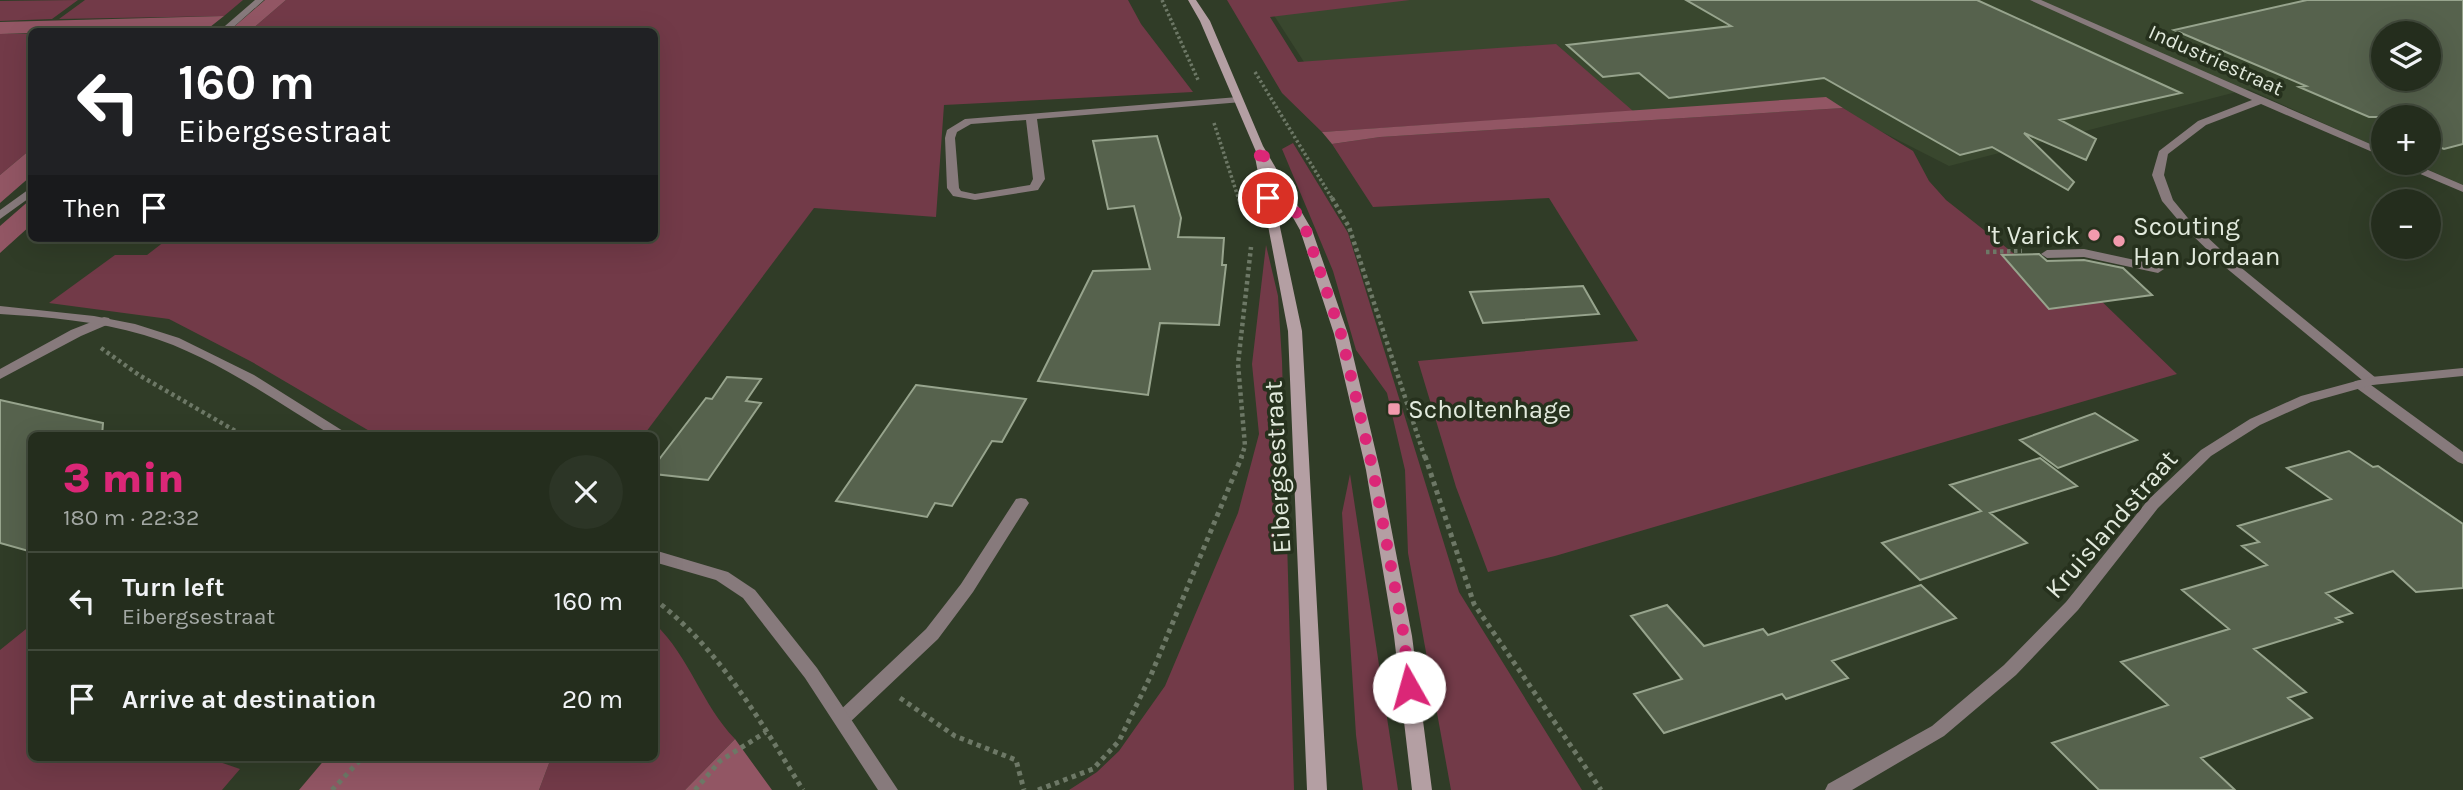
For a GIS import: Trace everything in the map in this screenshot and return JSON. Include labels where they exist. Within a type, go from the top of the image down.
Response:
[{"type":"main road","name":"Eibergsestraat","points":[[1192,0],[1205,21],[1258,146],[1306,230],[1341,334],[1373,470],[1404,636],[1422,790]]},
{"type":"main road","name":"Eibergsestraat","points":[[1258,146],[1295,331],[1317,790]]},
{"type":"street","points":[[227,28],[260,0]]},
{"type":"street","name":"Industriestraat","points":[[2034,0],[2371,148]]},
{"type":"street","points":[[1031,116],[1040,179],[1034,188],[975,197],[957,194],[953,188],[950,138],[952,130],[969,121],[1031,116],[1207,102],[1238,100]]},
{"type":"street","points":[[2261,100],[2202,123],[2163,153],[2158,175],[2168,201],[2230,264],[2366,383],[2463,459]]},
{"type":"street","points":[[2431,175],[2463,189]]},
{"type":"street","points":[[0,216],[28,193]]},
{"type":"street","points":[[2047,254],[2084,253],[2158,269]]},
{"type":"street","points":[[0,310],[104,321],[151,332],[194,349],[337,432]]},
{"type":"street","points":[[0,375],[76,333],[104,321]]},
{"type":"street","name":"Kruislandstraat","points":[[1835,790],[1938,731],[2010,670],[2072,606],[2153,504],[2206,453],[2255,422],[2306,399],[2366,383],[2463,372]]},
{"type":"street","points":[[842,719],[932,634],[967,588],[1021,503]]},
{"type":"street","points":[[658,557],[722,576],[748,594],[811,673],[888,790]]},
{"type":"path","points":[[1162,0],[1207,102],[1245,216]]},
{"type":"path","points":[[1251,66],[1349,227],[1474,604],[1601,790]]},
{"type":"path","points":[[1038,790],[1093,769],[1119,741],[1151,675],[1233,482],[1244,446],[1238,364],[1250,237]]},
{"type":"path","points":[[1986,252],[2038,250],[2047,254]]},
{"type":"path","points":[[76,333],[117,357],[139,375],[237,432]]},
{"type":"path","points":[[658,602],[676,613],[734,684],[803,790]]},
{"type":"path","points":[[880,683],[951,737],[988,753],[1016,760],[1024,790]]},
{"type":"path","points":[[695,790],[720,761],[766,732]]},
{"type":"path","points":[[332,790],[359,761]]},
{"type":"shaded area","points":[[78,0],[52,19],[0,21],[0,1]]},
{"type":"shaded area","points":[[85,0],[243,0],[224,16],[59,19]]},
{"type":"shaded area","points":[[265,0],[286,0],[253,28],[233,28]]},
{"type":"shaded area","points":[[286,0],[1128,0],[1141,24],[1193,92],[944,105],[936,217],[814,208],[646,432],[371,432],[252,362],[169,319],[49,303],[115,255],[147,255],[164,242],[658,242],[658,28],[253,28]]},
{"type":"shaded area","points":[[1227,0],[1410,0],[1270,17],[1298,62],[1556,44],[1633,111],[1322,132],[1282,93]]},
{"type":"shaded area","points":[[1264,0],[2463,0],[2463,185],[2440,175],[2441,105],[2371,105],[2371,145],[2248,89],[1949,166],[1845,113],[1355,141]]},
{"type":"shaded area","points":[[224,16],[209,28],[28,28],[28,33],[0,34],[0,22]]},
{"type":"shaded area","points":[[0,34],[28,34],[28,152],[0,175]]},
{"type":"shaded area","points":[[1826,97],[1843,108],[1380,137],[1332,144],[1322,132]]},
{"type":"shaded area","points":[[1843,108],[1913,151],[1929,181],[1946,200],[2041,275],[2093,293],[2177,374],[1555,556],[1488,572],[1456,487],[1418,361],[1638,341],[1549,198],[1373,207],[1332,144],[1380,137]]},
{"type":"shaded area","points":[[1293,143],[1348,233],[1459,592],[1582,790],[1451,790],[1408,553],[1405,470],[1387,393],[1356,350],[1333,271],[1282,149]]},
{"type":"shaded area","points":[[28,152],[28,179],[0,203],[0,175]]},
{"type":"shaded area","points":[[28,202],[28,228],[0,253],[0,226]]},
{"type":"shaded area","points":[[1266,245],[1278,296],[1282,361],[1294,790],[1069,790],[1097,772],[1119,751],[1165,686],[1238,513],[1259,434],[1252,364]]},
{"type":"shaded area","points":[[1350,474],[1398,790],[1363,790],[1356,735],[1342,513]]},
{"type":"shaded area","points":[[28,627],[28,761],[217,761],[240,769],[222,790],[0,790],[0,650]]},
{"type":"shaded area","points":[[658,627],[677,651],[723,726],[735,739],[685,790],[539,790],[550,761],[658,761]]},
{"type":"shaded area","points":[[735,739],[772,790],[685,790]]},
{"type":"shaded area","points":[[323,761],[550,761],[539,790],[299,790]]},
{"type":"building","points":[[1686,0],[1977,0],[2181,93],[2060,120],[2096,139],[2086,160],[2024,133],[2074,182],[2068,190],[1992,147],[1960,155],[1824,78],[1669,98],[1639,73],[1603,77],[1567,45],[1731,26]]},
{"type":"building","points":[[2307,0],[2463,0],[2463,144],[2441,148],[2441,105],[2371,105],[2369,117],[2299,87],[2306,86],[2174,30]]},
{"type":"building","points":[[1157,136],[1181,218],[1178,237],[1224,238],[1222,265],[1226,265],[1219,325],[1160,323],[1148,395],[1038,381],[1093,271],[1150,269],[1134,206],[1108,209],[1093,141]]},
{"type":"building","points":[[2039,254],[2047,261],[2084,260],[2123,268],[2152,295],[2049,309],[2002,255]]},
{"type":"building","points":[[1583,286],[1599,314],[1483,323],[1470,292]]},
{"type":"building","points":[[727,377],[761,379],[746,401],[761,403],[708,480],[658,474],[658,461],[706,398],[712,399]]},
{"type":"building","points":[[916,385],[1026,399],[1002,442],[992,441],[952,506],[935,503],[927,517],[836,501]]},
{"type":"building","points":[[0,400],[103,423],[102,432],[28,432],[28,551],[0,543]]},
{"type":"building","points":[[2095,413],[2137,440],[2058,468],[2020,440]]},
{"type":"building","points":[[2349,451],[2373,467],[2378,466],[2463,524],[2463,588],[2416,592],[2393,571],[2326,593],[2352,613],[2336,618],[2342,622],[2254,649],[2306,692],[2288,698],[2312,718],[2201,758],[2235,790],[2099,790],[2052,743],[2168,705],[2121,662],[2229,629],[2182,590],[2267,565],[2242,546],[2259,542],[2238,526],[2331,499],[2287,468]]},
{"type":"building","points":[[2040,458],[2077,486],[1990,513],[2027,543],[1920,580],[1882,543],[1981,511],[1950,485]]},
{"type":"building","points":[[1921,585],[1956,618],[1832,661],[1848,678],[1786,699],[1782,694],[1664,733],[1634,694],[1682,679],[1631,616],[1667,605],[1704,646],[1763,629],[1768,635]]},
{"type":"place","name":"'t Varick","points":[[2094,235]]},
{"type":"place","name":"Scouting Han Jordaan","points":[[2119,241]]},
{"type":"place","name":"Scholtenhage","points":[[1394,409]]},
{"type":"route","points":[[1268,198],[1258,146],[1306,230],[1341,334],[1373,470],[1404,636],[1409,687]]}]
